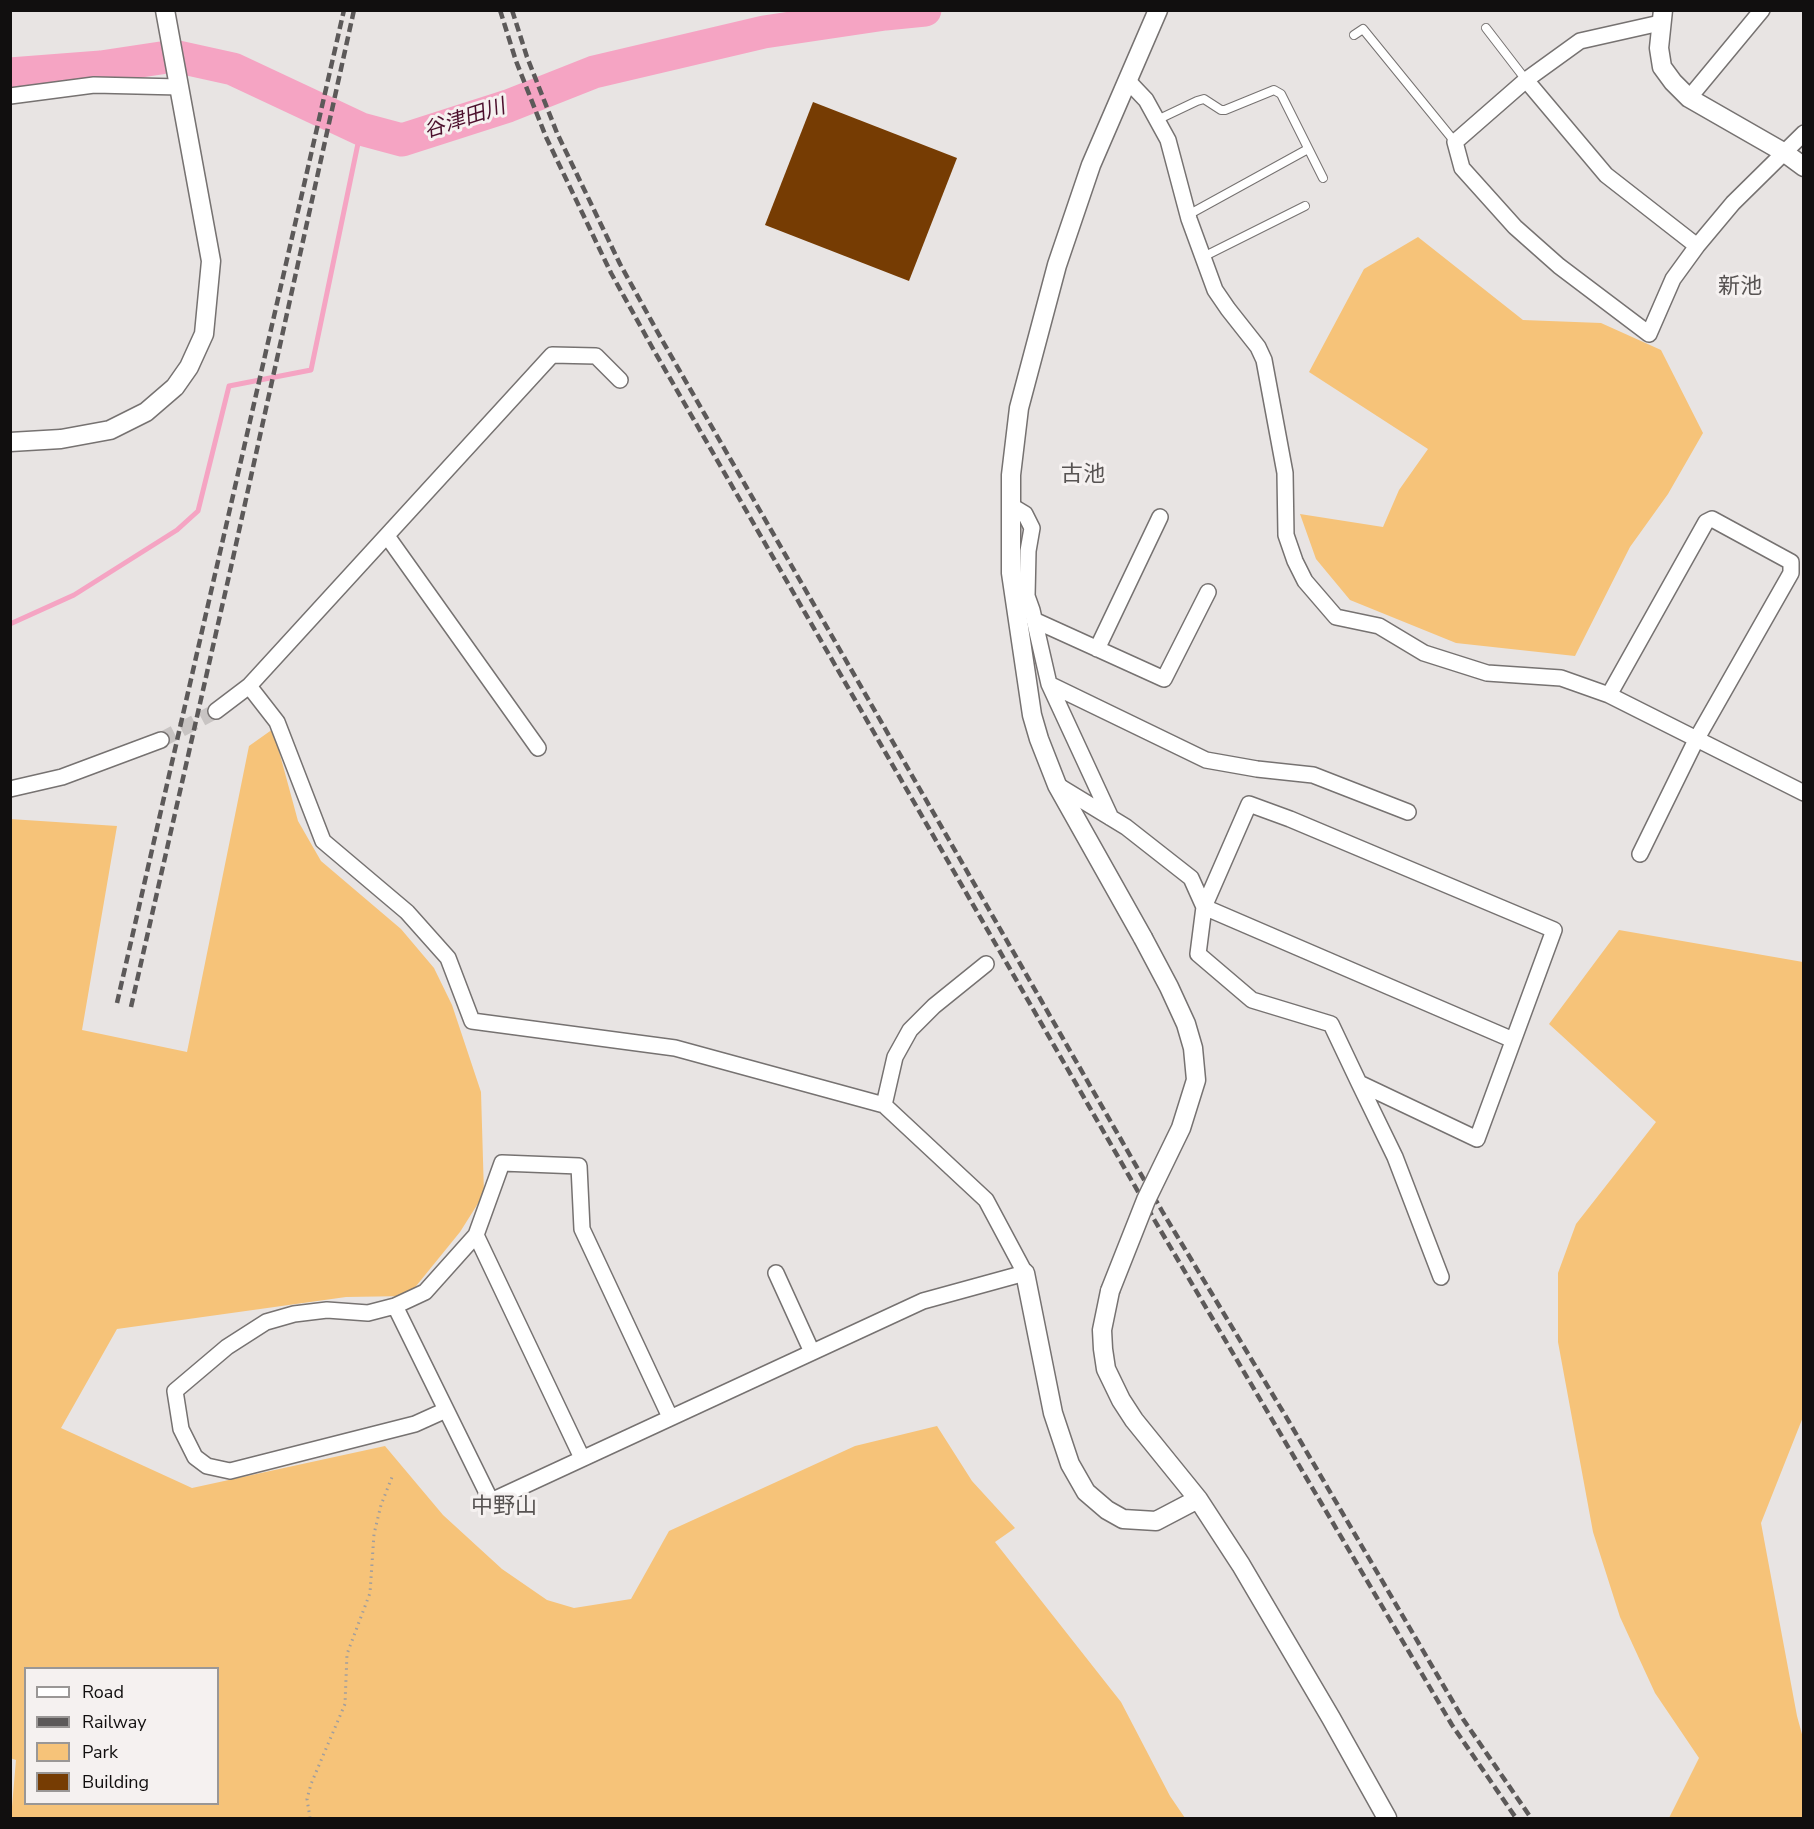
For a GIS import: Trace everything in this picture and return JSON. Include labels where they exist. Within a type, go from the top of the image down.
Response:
[{"type":"street","points":[[10,442],[61,439],[110,430],[146,412],[175,387],[189,367],[204,334],[211,261],[165,10]]},
{"type":"street","points":[[1158,10],[1091,165],[1057,265],[1019,408],[1011,475],[1011,573],[1032,715],[1039,739],[1057,785],[1169,987],[1186,1024],[1193,1048],[1196,1080],[1181,1128],[1146,1200],[1110,1291],[1102,1330],[1106,1370],[1134,1420],[1198,1499],[1240,1565],[1387,1818]]},
{"type":"street","points":[[1689,98],[1762,10]]},
{"type":"street","points":[[1803,133],[1785,153],[1733,203],[1697,246],[1673,279],[1649,334],[1559,266],[1515,227],[1462,168],[1455,142],[1526,80],[1580,41],[1661,17],[1659,48],[1662,67],[1673,82],[1689,98],[1785,153],[1803,167]]},
{"type":"street","points":[[1131,75],[1168,140],[1188,215],[1215,290],[1258,347],[1264,360],[1285,473],[1286,535],[1305,581],[1336,617],[1380,626],[1424,653],[1487,673],[1561,678],[1609,695],[1803,793]]},
{"type":"street","points":[[10,96],[178,79]]},
{"type":"street","points":[[1526,80],[1606,175],[1697,246]]},
{"type":"street","points":[[216,711],[249,686],[552,355],[596,356],[620,380]]},
{"type":"street","points":[[1010,505],[1025,514],[1032,528],[1026,578],[1027,596],[1049,684],[1112,818]]},
{"type":"street","points":[[1097,649],[1160,517]]},
{"type":"street","points":[[1609,695],[1706,522],[1712,519],[1791,561],[1791,573],[1696,740],[1640,854]]},
{"type":"street","points":[[387,536],[538,748]]},
{"type":"street","points":[[1034,620],[1164,679],[1208,592]]},
{"type":"street","points":[[1049,684],[1206,760],[1257,769],[1313,775],[1408,812]]},
{"type":"street","points":[[249,686],[278,722],[323,841],[407,912],[448,958],[472,1021],[675,1048],[885,1106],[986,1200],[1025,1273],[1053,1413],[1070,1464],[1086,1492],[1107,1510],[1123,1519],[1156,1521],[1198,1499]]},
{"type":"street","points":[[10,789],[62,777],[161,740]]},
{"type":"street","points":[[1057,785],[1112,818],[1191,878],[1204,907],[1513,1040]]},
{"type":"street","points":[[1359,1083],[1477,1139],[1554,930],[1249,804],[1204,907],[1198,954],[1252,1000],[1331,1024],[1359,1083],[1395,1157],[1441,1277]]},
{"type":"street","points":[[885,1106],[895,1057],[910,1030],[934,1006],[986,964]]},
{"type":"street","points":[[446,1410],[415,1424],[230,1471],[207,1466],[195,1457],[182,1429],[175,1391],[227,1347],[266,1322],[294,1314],[327,1310],[368,1313],[395,1306],[425,1292],[476,1235],[502,1163],[579,1166],[582,1230],[670,1417]]},
{"type":"street","points":[[476,1235],[582,1458]]},
{"type":"street","points":[[776,1273],[812,1352]]},
{"type":"street","points":[[395,1306],[490,1501],[923,1300],[1025,1273]]},
{"type":"lane","points":[[1486,28],[1526,80]]},
{"type":"lane","points":[[1354,35],[1363,29],[1455,142]]},
{"type":"lane","points":[[1157,120],[1204,99],[1221,110],[1225,110],[1274,90],[1281,94],[1323,178]]},
{"type":"lane","points":[[1188,215],[1308,150]]},
{"type":"lane","points":[[1203,257],[1305,206]]},
{"type":"path","points":[[310,1818],[307,1799],[311,1784],[345,1704],[347,1654],[370,1593],[374,1534],[381,1505],[392,1477]]},
{"type":"green space","points":[[1418,237],[1523,320],[1601,323],[1661,350],[1703,433],[1668,494],[1630,547],[1575,656],[1456,643],[1350,600],[1316,559],[1300,514],[1383,527],[1399,490],[1428,449],[1309,372],[1364,269]]},
{"type":"green space","points":[[273,729],[298,821],[321,861],[401,929],[434,968],[452,1005],[481,1092],[484,1194],[460,1232],[408,1296],[346,1297],[117,1329],[61,1428],[192,1488],[385,1446],[443,1515],[502,1569],[547,1600],[574,1608],[631,1599],[669,1531],[855,1446],[937,1426],[972,1481],[1015,1528],[995,1542],[1121,1702],[1170,1796],[1185,1818],[11,1818],[16,1760],[10,1758],[10,819],[117,826],[82,1030],[187,1052],[249,746]]},
{"type":"green space","points":[[1619,930],[1803,962],[1803,1417],[1761,1523],[1803,1738],[1803,1818],[1669,1818],[1699,1758],[1655,1693],[1620,1617],[1593,1532],[1558,1342],[1558,1273],[1576,1224],[1656,1122],[1549,1024]]},
{"type":"building","points":[[813,102],[957,158],[909,281],[765,225]]},
{"type":"waterway","name":"谷津田川","points":[[10,74],[101,67],[174,56],[233,69],[361,129],[402,140],[508,106],[594,72],[764,32],[925,10]]},
{"type":"waterway","points":[[10,624],[74,595],[177,530],[198,511],[229,386],[311,370],[361,129]]},
{"type":"tunnel","points":[[161,740],[216,711]]},
{"type":"railway","points":[[117,1003],[344,10]]},
{"type":"railway","points":[[131,1007],[354,10]]},
{"type":"railway","points":[[500,10],[516,61],[546,137],[611,273],[652,347],[1155,1221],[1452,1725],[1516,1818]]},
{"type":"railway","points":[[512,10],[527,57],[557,133],[620,264],[662,340],[1162,1211],[1288,1420],[1463,1719],[1531,1818]]},
{"type":"district","name":"新池","points":[[1740,288]]},
{"type":"district","name":"古池","points":[[1083,476]]},
{"type":"district","name":"中野山","points":[[504,1508]]}]
